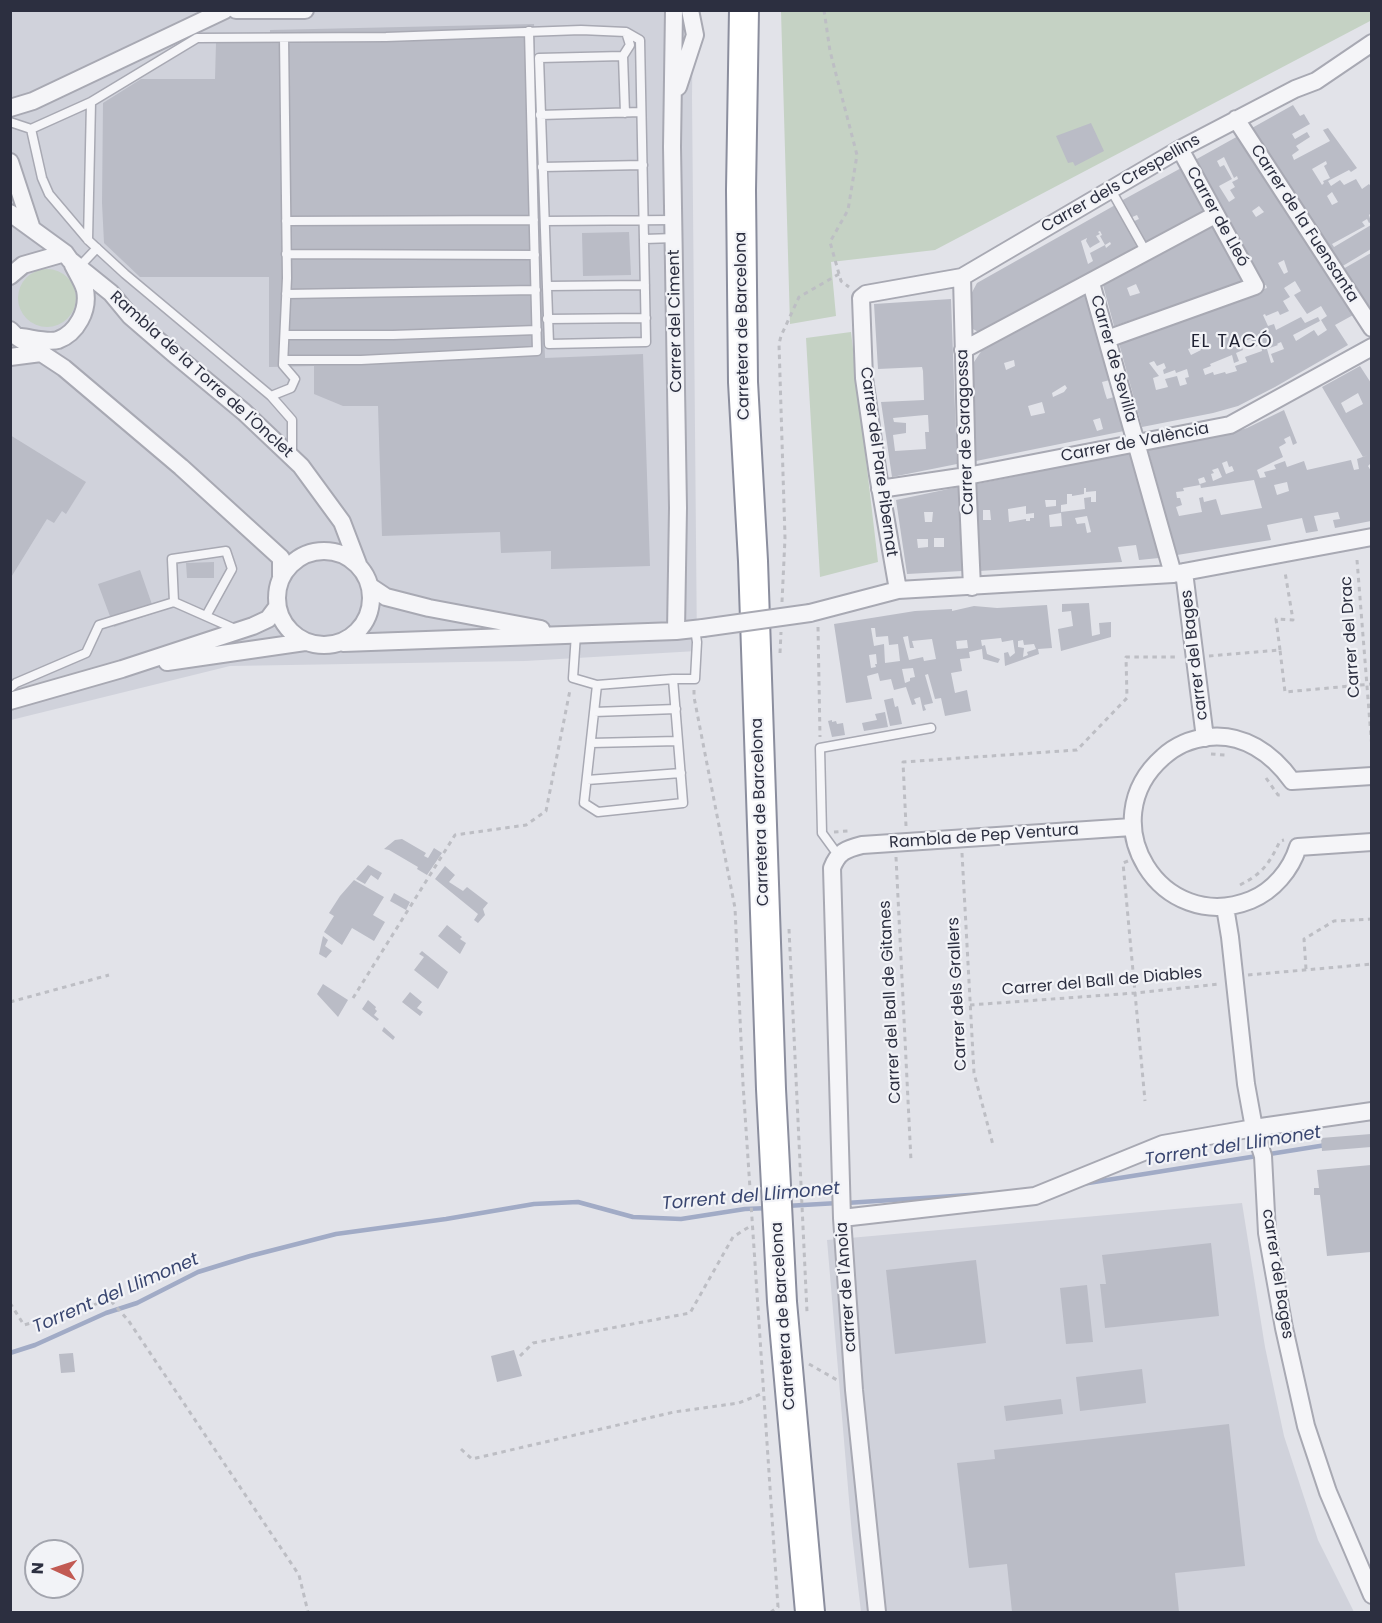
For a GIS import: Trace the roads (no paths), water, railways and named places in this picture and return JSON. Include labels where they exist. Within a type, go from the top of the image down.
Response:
[{"type":"highway","points":[[734,10],[743,39]]},
{"type":"highway","name":"Carretera de Barcelona","points":[[744,10],[741,190],[743,382],[753,561],[771,1089],[782,1302],[810,1612]]},
{"type":"street","points":[[236,10],[305,10]]},
{"type":"street","name":"Carrer del Ciment","points":[[674,10],[672,147],[678,508],[676,631]]},
{"type":"street","points":[[673,102],[695,35],[690,10]]},
{"type":"street","points":[[10,108],[33,101],[219,12]]},
{"type":"street","name":"Carrer dels Crespellins","points":[[861,298],[866,294],[962,277],[1180,149],[1295,89],[1316,81],[1371,43]]},
{"type":"street","name":"Carrer de la Fuensanta","points":[[1236,119],[1371,328]]},
{"type":"street","name":"Carrer de Lleó","points":[[1107,339],[1255,286],[1180,149]]},
{"type":"street","points":[[10,162],[31,226]]},
{"type":"street","name":"Rambla de la Torre de l'Onclet","points":[[10,213],[31,226],[111,293],[139,323],[244,412],[301,466],[342,522],[358,564]]},
{"type":"street","points":[[963,350],[1215,215]]},
{"type":"street","points":[[10,276],[23,265],[72,260],[85,290],[85,306],[80,321],[70,333],[56,341],[13,338]]},
{"type":"street","name":"Carrer de Saragossa","points":[[962,277],[972,587]]},
{"type":"street","name":"Carrer de Sevilla","points":[[1091,283],[1136,442],[1179,573]]},
{"type":"street","name":"Carrer del Pare Pibernat","points":[[861,298],[864,378],[898,590]]},
{"type":"street","points":[[13,338],[64,368],[167,455],[281,558],[281,576],[276,607],[290,632],[305,642],[322,646],[342,643],[676,631],[814,612],[898,590],[1179,573],[1371,537]]},
{"type":"street","name":"Carrer de València","points":[[880,489],[967,476],[1230,425],[1371,346]]},
{"type":"street","points":[[10,357],[41,353]]},
{"type":"street","points":[[281,576],[297,559],[315,551],[344,555],[358,564],[370,587],[372,603],[362,628],[342,643]]},
{"type":"street","name":"carrer del Bages","points":[[1179,573],[1195,657],[1205,746]]},
{"type":"street","points":[[370,587],[386,597],[429,608],[572,634]]},
{"type":"street","points":[[10,701],[122,669],[239,631],[268,619],[276,607]]},
{"type":"street","points":[[122,669],[305,642]]},
{"type":"street","points":[[1371,776],[1290,788],[1275,759],[1245,741],[1228,737],[1205,746],[1190,741],[1176,748],[1154,765],[1138,790],[1132,827],[1139,855],[1146,868],[1162,887],[1177,897],[1210,907],[1225,907],[1241,903],[1270,889],[1282,877],[1290,864],[1294,843],[1371,842]]},
{"type":"street","name":"Rambla de Pep Ventura","points":[[838,855],[843,850],[862,845],[1132,827]]},
{"type":"street","name":"carrer de l'Anoia","points":[[838,855],[832,868],[842,1218],[854,1390],[877,1612]]},
{"type":"street","name":"carrer del Bages","points":[[1225,907],[1246,1084],[1254,1128],[1263,1156],[1268,1233],[1280,1307],[1306,1426],[1328,1492],[1371,1595]]},
{"type":"street","points":[[842,1218],[1035,1196],[1163,1144],[1371,1111]]},
{"type":"lane","points":[[10,122],[31,129],[91,102],[197,38],[386,37],[581,30],[626,32],[640,40],[646,342],[549,344],[539,58],[623,56]]},
{"type":"lane","points":[[284,360],[361,360],[537,351],[529,32]]},
{"type":"lane","points":[[625,112],[623,56],[630,45],[626,32]]},
{"type":"lane","points":[[271,396],[291,388],[295,379],[284,365],[287,278],[284,38]]},
{"type":"lane","points":[[88,240],[91,102]]},
{"type":"lane","points":[[540,115],[641,112]]},
{"type":"lane","points":[[31,129],[49,194],[88,240],[125,274],[271,396],[292,420],[292,458]]},
{"type":"lane","points":[[542,167],[643,165]]},
{"type":"lane","points":[[1111,190],[1146,253]]},
{"type":"lane","points":[[286,221],[534,220]]},
{"type":"lane","points":[[545,221],[675,220]]},
{"type":"lane","points":[[644,239],[675,238]]},
{"type":"lane","points":[[72,260],[97,248]]},
{"type":"lane","points":[[286,254],[535,255]]},
{"type":"lane","points":[[547,286],[645,285]]},
{"type":"lane","points":[[286,294],[536,290]]},
{"type":"lane","points":[[547,319],[646,318]]},
{"type":"lane","points":[[285,335],[393,335],[537,330]]},
{"type":"lane","points":[[1179,573],[1191,576],[1371,542]]},
{"type":"lane","points":[[174,602],[172,559],[226,551],[232,569],[206,616]]},
{"type":"lane","points":[[10,688],[16,683],[86,653],[99,625],[174,602],[239,631]]},
{"type":"lane","points":[[572,634],[573,678],[597,685],[695,679],[699,628]]},
{"type":"lane","points":[[597,685],[584,802],[598,812],[683,803],[673,679]]},
{"type":"lane","points":[[594,712],[676,709]]},
{"type":"lane","points":[[838,855],[822,833],[820,748],[931,728]]},
{"type":"lane","points":[[591,743],[678,741]]},
{"type":"lane","points":[[587,780],[681,773]]},
{"type":"waterway","name":"Torrent del Llimonet","points":[[1082,1184],[1326,1145]]},
{"type":"waterway","name":"Torrent del Llimonet","points":[[846,1203],[985,1194]]},
{"type":"waterway","name":"Torrent del Llimonet","points":[[10,1353],[35,1345],[106,1313],[137,1303],[198,1272],[336,1234],[534,1204],[578,1202],[633,1217],[681,1219],[745,1209],[769,1208]]},
{"type":"waterway","name":"Torrent del Llimonet","points":[[786,1206],[838,1203]]},
{"type":"district","name":"EL TACÓ","points":[[1232,342]]}]
